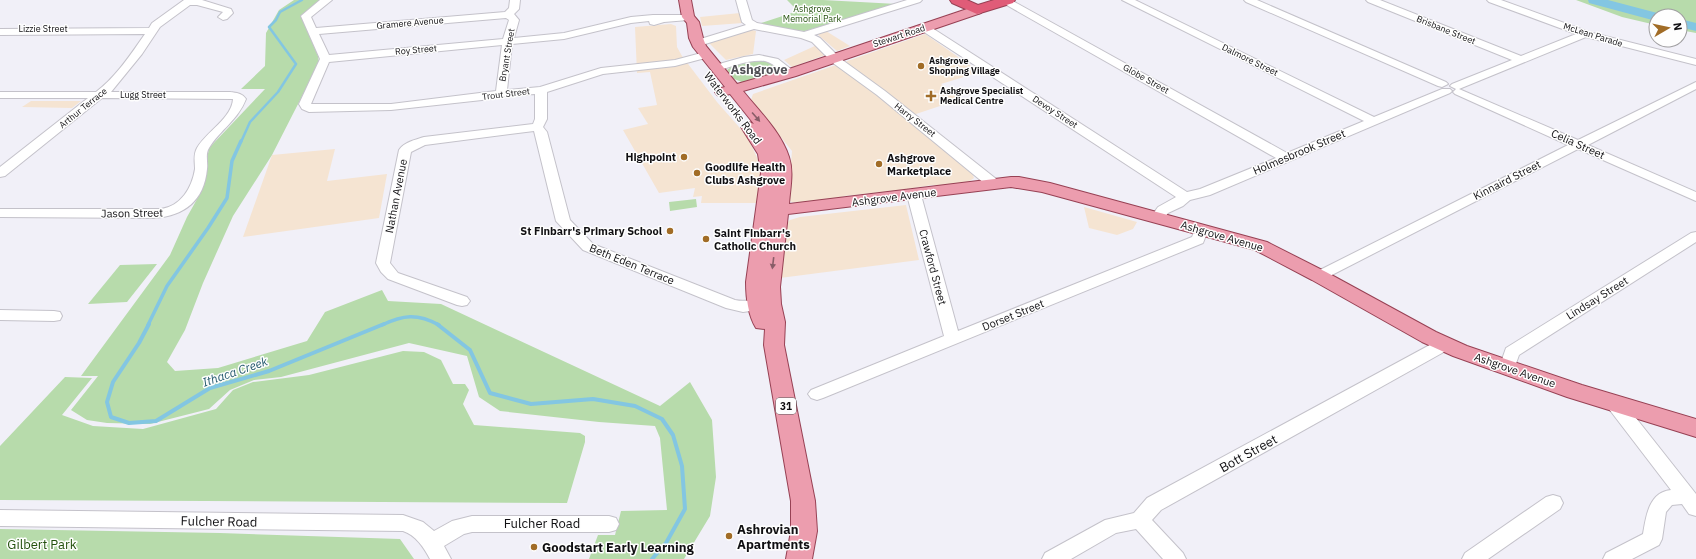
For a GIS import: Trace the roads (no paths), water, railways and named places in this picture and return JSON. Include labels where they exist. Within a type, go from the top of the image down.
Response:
[{"type":"highway","points":[[957,0],[977,10]]},
{"type":"highway","name":"Stewart Road","points":[[977,10],[1007,0]]},
{"type":"main road","name":"Waterworks Road","points":[[685,0],[688,17],[693,22],[700,57],[729,93]]},
{"type":"main road","name":"Stewart Road","points":[[729,93],[775,83],[791,73],[977,10]]},
{"type":"main road","name":"Waterworks Road","points":[[688,17],[685,23],[688,46],[700,57],[716,68],[729,93],[766,154],[773,211],[771,277],[765,304],[763,323],[774,345],[803,501],[804,531],[799,559]]},
{"type":"main road","name":"Ashgrove Avenue","points":[[773,211],[1019,182],[1260,246],[1445,344],[1507,368],[1615,404],[1696,428]]},
{"type":"street","points":[[325,59],[306,16],[321,3],[328,0]]},
{"type":"street","name":"Bryant Street","points":[[503,93],[501,90],[508,42],[514,20],[508,15],[514,9],[515,0]]},
{"type":"street","points":[[741,0],[747,22],[754,26],[804,35],[916,0]]},
{"type":"street","name":"Globe Street","points":[[1007,0],[1286,158]]},
{"type":"street","name":"Dalmore Street","points":[[1127,0],[1373,121]]},
{"type":"street","name":"Celia Street","points":[[1249,0],[1696,197]]},
{"type":"street","name":"Brisbane Street","points":[[1371,0],[1520,59]]},
{"type":"street","name":"McLean Parade","points":[[1492,0],[1586,34],[1696,62]]},
{"type":"street","points":[[188,1],[200,2],[228,11],[228,13],[223,17]]},
{"type":"street","name":"Arthur Terrace","points":[[0,173],[108,88],[136,56],[158,23],[188,1]]},
{"type":"street","name":"Gramere Avenue","points":[[313,30],[508,15]]},
{"type":"street","name":"Roy Street","points":[[325,59],[508,42],[516,44],[565,39],[633,24],[688,17]]},
{"type":"street","points":[[698,43],[754,26]]},
{"type":"street","name":"Devoy Street","points":[[925,28],[1185,197]]},
{"type":"street","name":"Lizzie Street","points":[[0,29],[70,29],[85,31]]},
{"type":"street","name":"Lizzie Street","points":[[0,32],[152,31]]},
{"type":"street","name":"Holmesbrook Street","points":[[1157,218],[1163,210],[1178,204],[1185,197],[1204,192],[1520,59],[1586,34]]},
{"type":"street","name":"Harry Street","points":[[804,35],[816,40],[834,58],[910,116],[995,185]]},
{"type":"street","name":"Trout Street","points":[[325,59],[305,104],[306,107],[391,107],[482,97],[503,93],[541,90],[601,71],[675,63],[700,57]]},
{"type":"street","points":[[716,68],[752,59],[767,59],[773,60],[791,73]]},
{"type":"street","name":"Kinnaird Street","points":[[1319,276],[1696,85]]},
{"type":"street","name":"Beth Eden Terrace","points":[[541,90],[541,119],[538,127],[541,132],[552,173],[563,221],[588,247],[658,274],[723,302],[740,306],[765,304]]},
{"type":"street","name":"Lugg Street","points":[[0,95],[239,96]]},
{"type":"street","name":"Jason Street","points":[[0,213],[154,214],[178,209],[185,204],[196,185],[201,169],[200,157],[202,150],[235,108],[240,100],[239,96]]},
{"type":"street","name":"Nathan Avenue","points":[[462,301],[393,276],[386,270],[383,263],[405,150],[424,141],[538,127]]},
{"type":"street","points":[[0,161],[14,161]]},
{"type":"street","name":"Crawford Street","points":[[914,194],[953,340]]},
{"type":"street","name":"Dorset Street","points":[[817,394],[1198,240],[1201,230]]},
{"type":"street","name":"Lindsay Street","points":[[1507,368],[1512,352],[1696,236]]},
{"type":"street","points":[[0,315],[54,316]]},
{"type":"street","name":"Bott Street","points":[[1140,520],[1154,504],[1445,344]]},
{"type":"street","points":[[1615,404],[1691,502]]},
{"type":"street","points":[[1613,559],[1652,540],[1657,510],[1666,498],[1691,502]]},
{"type":"street","points":[[1472,559],[1553,503]]},
{"type":"street","name":"Fulcher Road","points":[[0,518],[403,523],[414,525],[419,528],[436,551],[459,527],[472,524],[609,524]]},
{"type":"street","points":[[1052,559],[1112,526],[1140,520],[1176,559]]},
{"type":"waterway","name":"Ithaca Creek","points":[[241,142],[250,122],[278,92],[296,64],[269,27],[276,20],[280,12],[302,0]]},
{"type":"waterway","points":[[1594,0],[1648,15]]},
{"type":"waterway","points":[[1688,25],[1696,27]]},
{"type":"waterway","name":"Ithaca Creek","points":[[148,325],[167,286],[208,228],[227,198],[232,161],[241,141]]},
{"type":"waterway","name":"Ithaca Creek","points":[[382,325],[403,317],[417,317],[437,324]]},
{"type":"waterway","name":"Ithaca Creek","points":[[149,324],[139,343],[113,382],[107,402],[111,417],[129,423],[156,421],[210,388],[269,371],[384,324]]},
{"type":"waterway","name":"Ithaca Creek","points":[[437,324],[470,350],[490,393],[531,404],[593,399],[635,406],[662,419],[673,435],[682,466],[685,509],[666,543],[652,559]]},
{"type":"place","name":"Ashgrove Shopping Village","points":[[921,66]]},
{"type":"place","name":"Ashgrove Specialist Medical Centre","points":[[931,96]]},
{"type":"place","name":"Highpoint","points":[[684,157]]},
{"type":"place","name":"Ashgrove Marketplace","points":[[879,164]]},
{"type":"place","name":"Goodlife Health Clubs Ashgrove","points":[[697,173]]},
{"type":"place","name":"St Finbarr's Primary School","points":[[670,231]]},
{"type":"place","name":"Saint Finbarr's Catholic Church","points":[[706,239]]},
{"type":"place","name":"Ashrovian Apartments","points":[[729,536]]},
{"type":"place","name":"Goodstart Early Learning","points":[[534,547]]},
{"type":"district","name":"Ashgrove","points":[[759,69]]},
{"type":"park label","name":"Ashgrove Memorial Park","points":[[812,14]]},
{"type":"park label","name":"Gilbert Park","points":[[42,544]]}]
